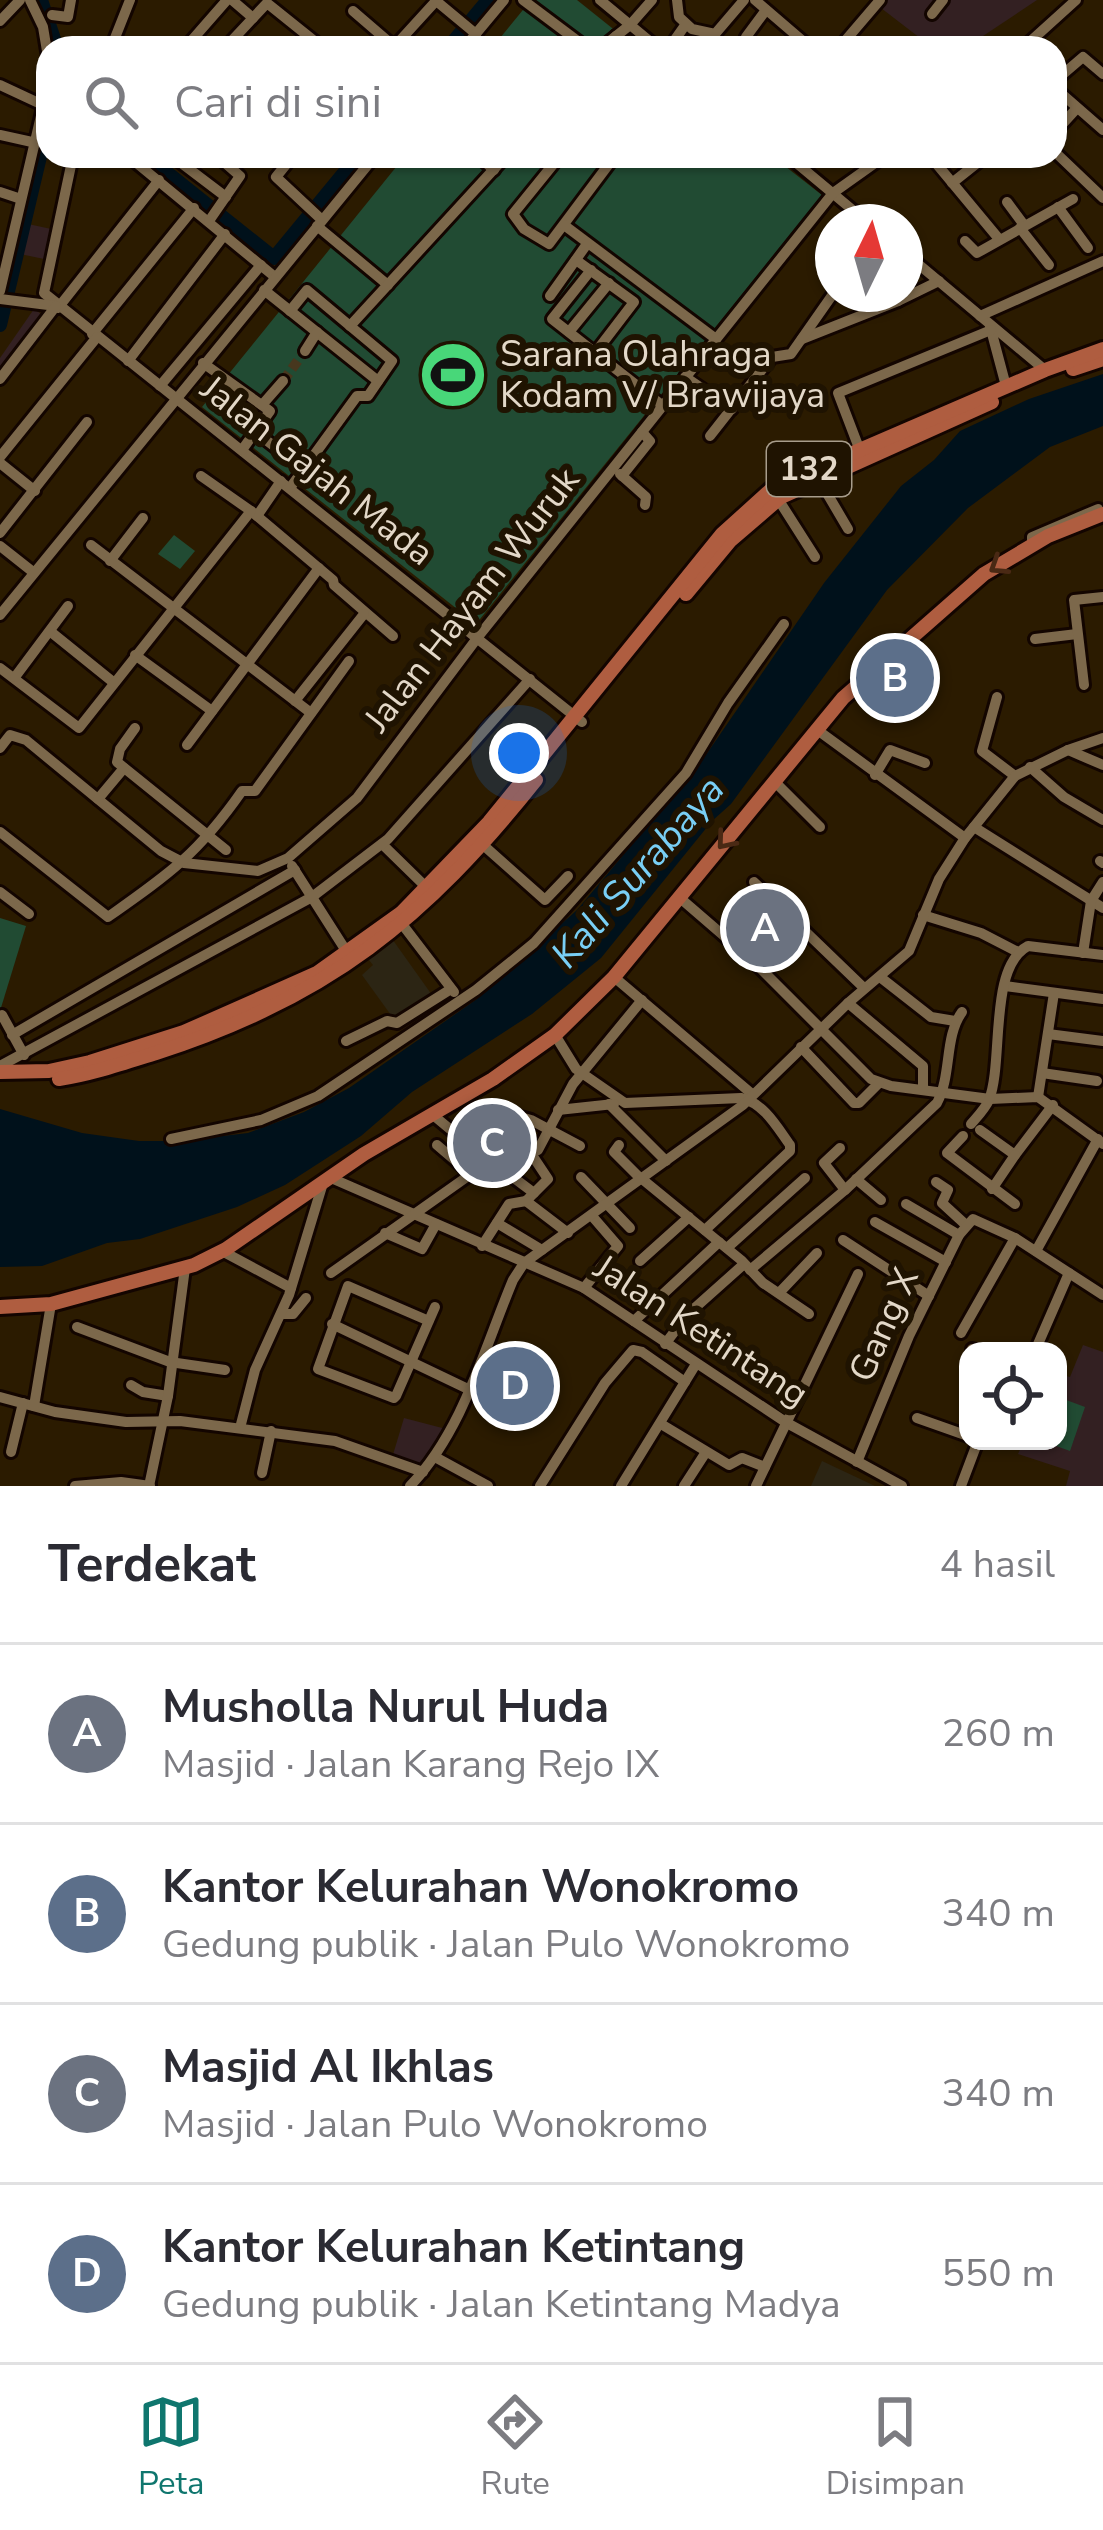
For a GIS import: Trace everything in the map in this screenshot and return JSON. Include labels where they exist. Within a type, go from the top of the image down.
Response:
[{"type":"main road","name":"132","points":[[709,558],[778,500],[818,478],[1006,386],[1103,349]]},
{"type":"main road","name":"132","points":[[349,957],[402,924],[482,844],[734,522],[774,488],[859,448],[1103,359]]},
{"type":"main road","points":[[0,1307],[51,1304],[185,1268],[222,1251],[555,1035],[614,976],[843,698],[962,592],[1032,545],[1102,515]]},
{"type":"main road","name":"132","points":[[0,1073],[50,1080],[190,1042],[323,982],[401,913],[490,822],[579,719]]},
{"type":"street","points":[[0,21],[20,0]]},
{"type":"street","points":[[30,0],[44,36]]},
{"type":"street","points":[[52,14],[68,17],[71,0]]},
{"type":"street","points":[[116,36],[130,0]]},
{"type":"street","points":[[196,36],[230,0],[253,18]]},
{"type":"street","points":[[405,36],[436,0],[468,28]]},
{"type":"street","points":[[466,36],[468,28],[504,0]]},
{"type":"street","points":[[523,0],[570,36]]},
{"type":"street","points":[[600,0],[643,36]]},
{"type":"street","points":[[616,36],[652,0]]},
{"type":"street","points":[[677,0],[679,17],[686,24],[715,34],[744,0]]},
{"type":"street","points":[[754,0],[797,36]]},
{"type":"street","points":[[849,36],[880,0]]},
{"type":"street","points":[[932,14],[943,0]]},
{"type":"street","points":[[1036,36],[1076,0]]},
{"type":"street","points":[[236,36],[267,3],[308,36]]},
{"type":"street","points":[[747,36],[766,10]]},
{"type":"street","points":[[352,11],[381,36]]},
{"type":"street","points":[[678,36],[686,24]]},
{"type":"street","points":[[1067,72],[1083,57],[1103,74]]},
{"type":"street","points":[[0,85],[36,102]]},
{"type":"street","points":[[1067,97],[1103,130]]},
{"type":"street","points":[[1067,119],[1077,108]]},
{"type":"street","points":[[36,131],[21,199],[10,220],[3,298],[57,307]]},
{"type":"street","points":[[0,135],[32,142]]},
{"type":"street","points":[[1067,164],[1103,198]]},
{"type":"street","points":[[57,307],[44,293],[44,286],[70,168]]},
{"type":"street","points":[[144,168],[194,208],[216,210]]},
{"type":"street","points":[[182,168],[216,210],[225,234],[274,277]]},
{"type":"street","points":[[216,210],[241,176],[231,168]]},
{"type":"street","points":[[283,168],[276,177],[388,285]]},
{"type":"street","points":[[0,615],[364,168]]},
{"type":"street","points":[[350,326],[492,168]]},
{"type":"street","points":[[550,168],[513,214],[524,230],[549,244],[606,168]]},
{"type":"street","points":[[802,168],[845,204]]},
{"type":"street","points":[[591,270],[552,319],[663,406],[833,194],[869,168]]},
{"type":"street","points":[[939,168],[999,239]]},
{"type":"street","points":[[952,183],[971,168]]},
{"type":"street","points":[[0,379],[159,180]]},
{"type":"street","points":[[0,192],[21,199]]},
{"type":"street","points":[[965,241],[977,253],[1073,199]]},
{"type":"street","points":[[1007,202],[1049,265]]},
{"type":"street","points":[[1058,207],[1088,248]]},
{"type":"street","points":[[35,490],[0,460],[194,208]]},
{"type":"street","points":[[564,226],[716,339]]},
{"type":"street","points":[[128,362],[225,234]]},
{"type":"street","points":[[550,296],[587,244]]},
{"type":"street","points":[[576,260],[634,302],[595,353]]},
{"type":"street","points":[[859,448],[838,393],[952,350],[987,323],[1103,261]]},
{"type":"street","points":[[160,386],[261,265]]},
{"type":"street","points":[[923,268],[1045,370]]},
{"type":"street","points":[[923,287],[939,281]]},
{"type":"street","points":[[569,332],[609,283]]},
{"type":"street","points":[[264,290],[378,381]]},
{"type":"street","points":[[0,668],[79,728],[254,514],[304,470],[357,395],[368,395],[392,361],[308,290],[290,311]]},
{"type":"street","name":"Jalan Gajah Mada","points":[[57,307],[579,719]]},
{"type":"street","points":[[710,436],[772,357],[791,354],[821,312]]},
{"type":"street","points":[[802,339],[860,312]]},
{"type":"street","points":[[305,351],[338,316]]},
{"type":"street","points":[[987,323],[1006,386]]},
{"type":"street","points":[[203,363],[270,411],[242,450]]},
{"type":"street","points":[[686,377],[732,409]]},
{"type":"street","points":[[262,405],[283,381]]},
{"type":"street","points":[[218,403],[304,470]]},
{"type":"street","name":"Jalan Hayam Wuruk","points":[[12,1035],[291,864],[357,798],[478,637],[618,472],[650,441],[642,432],[663,406]]},
{"type":"street","points":[[0,533],[87,422]]},
{"type":"street","points":[[618,472],[646,497],[645,505]]},
{"type":"street","points":[[201,476],[319,568],[393,636]]},
{"type":"street","points":[[818,478],[848,529]]},
{"type":"street","points":[[778,500],[815,557]]},
{"type":"street","points":[[110,561],[143,518]]},
{"type":"street","points":[[92,545],[311,713]]},
{"type":"street","points":[[0,546],[33,572]]},
{"type":"street","points":[[187,745],[319,568]]},
{"type":"street","points":[[1084,685],[1074,599],[1103,597]]},
{"type":"street","points":[[15,677],[68,606]]},
{"type":"street","points":[[296,701],[364,614]]},
{"type":"street","points":[[171,1139],[261,1120],[318,1096],[455,994],[534,943],[686,773],[784,624]]},
{"type":"street","points":[[51,632],[113,682]]},
{"type":"street","points":[[1035,638],[1077,634]]},
{"type":"street","points":[[135,655],[212,711]]},
{"type":"street","points":[[0,832],[108,917],[184,863],[242,791],[255,790],[350,661]]},
{"type":"street","points":[[0,1073],[24,1055],[312,897],[382,844],[530,679]]},
{"type":"street","points":[[997,698],[982,751],[1015,776]]},
{"type":"street","points":[[135,728],[120,748],[117,762],[226,850]]},
{"type":"street","points":[[816,729],[960,835]]},
{"type":"street","points":[[0,748],[10,735],[26,740],[161,850],[184,863],[248,872],[291,864],[349,957]]},
{"type":"street","points":[[410,1486],[435,1457],[524,1263],[750,1096],[909,951],[960,835],[974,827],[1015,776],[1103,738]]},
{"type":"street","points":[[875,775],[890,750],[925,763]]},
{"type":"street","points":[[1068,750],[1103,765]]},
{"type":"street","points":[[1030,767],[1064,797],[1103,820]]},
{"type":"street","points":[[98,799],[124,768]]},
{"type":"street","points":[[775,782],[820,827]]},
{"type":"street","points":[[974,827],[1097,904]]},
{"type":"street","points":[[382,844],[426,887]]},
{"type":"street","points":[[482,844],[543,900],[568,876]]},
{"type":"street","points":[[754,882],[864,988]]},
{"type":"street","points":[[1083,953],[1103,882]]},
{"type":"street","points":[[0,892],[29,914]]},
{"type":"street","points":[[680,898],[879,1083],[990,1099],[1039,1097],[1101,1142],[1036,1251]]},
{"type":"street","points":[[923,915],[981,933],[1018,952]]},
{"type":"street","points":[[753,962],[791,918]]},
{"type":"street","points":[[402,924],[455,994]]},
{"type":"street","points":[[1015,1155],[976,1126],[990,1099],[1008,969],[1018,952],[1028,946],[1103,956]]},
{"type":"street","points":[[614,976],[750,1096],[790,1149],[705,1230]]},
{"type":"street","points":[[665,1344],[688,1314],[845,1190],[937,1103],[958,1016],[936,1019],[880,976]]},
{"type":"street","points":[[1005,986],[1103,999]]},
{"type":"street","points":[[1039,1097],[1054,993]]},
{"type":"street","points":[[346,1041],[388,1021],[397,1023],[455,994]]},
{"type":"street","points":[[332,1273],[471,1174],[532,1155],[582,1073],[642,1000]]},
{"type":"street","points":[[848,1003],[923,1066],[923,1090]]},
{"type":"street","points":[[2,1015],[24,1055]]},
{"type":"street","points":[[1048,1034],[1103,1041]]},
{"type":"street","points":[[555,1035],[572,1064],[625,1102]]},
{"type":"street","points":[[801,1047],[854,1103],[860,1103],[879,1083]]},
{"type":"street","points":[[1042,1073],[1097,1082]]},
{"type":"street","points":[[558,1110],[750,1096]]},
{"type":"street","points":[[609,1104],[666,1161]]},
{"type":"street","points":[[992,1190],[1053,1105]]},
{"type":"street","points":[[433,1114],[492,1164]]},
{"type":"street","points":[[510,1114],[580,1146]]},
{"type":"street","points":[[963,1136],[947,1154],[1015,1204]]},
{"type":"street","points":[[436,1144],[471,1174]]},
{"type":"street","points":[[619,1144],[614,1152],[641,1179],[809,1314]]},
{"type":"street","points":[[840,1148],[824,1163],[845,1190]]},
{"type":"street","points":[[482,1246],[512,1202],[530,1197],[548,1179],[532,1155]]},
{"type":"street","points":[[508,1160],[514,1178],[568,1233]]},
{"type":"street","points":[[581,1177],[630,1228]]},
{"type":"street","points":[[634,1321],[805,1178]]},
{"type":"street","points":[[856,1179],[881,1200]]},
{"type":"street","points":[[240,1428],[255,1370],[282,1314],[327,1181]]},
{"type":"street","name":"Jalan Ketintang","points":[[327,1181],[584,1288],[787,1423],[902,1486]]},
{"type":"street","points":[[936,1182],[947,1190],[941,1202],[966,1226]]},
{"type":"street","points":[[906,1204],[1015,1238],[1103,1295]]},
{"type":"street","points":[[584,1288],[618,1246],[592,1216]]},
{"type":"street","points":[[640,1261],[688,1217]]},
{"type":"street","points":[[875,1222],[946,1262]]},
{"type":"street","points":[[497,1223],[542,1250]]},
{"type":"street","points":[[384,1233],[422,1249],[436,1224]]},
{"type":"street","name":"Gang X","points":[[857,1462],[929,1296],[966,1226]]},
{"type":"street","points":[[961,1334],[1015,1238]]},
{"type":"street","points":[[843,1240],[929,1296]]},
{"type":"street","points":[[222,1251],[290,1292],[311,1296],[297,1311],[282,1314]]},
{"type":"street","points":[[779,1293],[817,1252]]},
{"type":"street","points":[[75,1486],[121,1482],[149,1486],[164,1422],[185,1268]]},
{"type":"street","points":[[1039,1342],[1069,1273]]},
{"type":"street","points":[[756,1486],[858,1274]]},
{"type":"street","points":[[429,1321],[352,1286],[344,1289],[319,1359],[320,1372],[394,1398],[411,1361],[429,1321],[435,1307]]},
{"type":"street","points":[[11,1452],[28,1405],[51,1304]]},
{"type":"street","points":[[332,1324],[468,1389]]},
{"type":"street","points":[[77,1327],[172,1362],[225,1370]]},
{"type":"street","points":[[540,1486],[605,1383],[630,1353],[642,1352],[685,1382]]},
{"type":"street","points":[[621,1486],[696,1364]]},
{"type":"street","points":[[131,1385],[168,1396]]},
{"type":"street","points":[[0,1397],[126,1422],[240,1428],[335,1441],[423,1472]]},
{"type":"street","points":[[917,1418],[959,1433]]},
{"type":"street","points":[[661,1424],[729,1465],[742,1457],[765,1467]]},
{"type":"street","points":[[262,1473],[271,1431]]},
{"type":"street","points":[[961,1486],[975,1450]]},
{"type":"street","points":[[685,1486],[706,1452]]},
{"type":"street","points":[[435,1457],[488,1486]]},
{"type":"shaded area","points":[[887,0],[1037,0],[983,36],[917,36],[881,8]]},
{"type":"shaded area","points":[[28,224],[56,230],[49,260],[20,254]]},
{"type":"shaded area","points":[[34,309],[44,316],[0,373],[0,358]]},
{"type":"shaded area","points":[[390,936],[432,995],[396,1022],[362,975],[373,965],[365,955]]},
{"type":"shaded area","points":[[1083,1345],[1103,1352],[1103,1486],[1066,1486],[1070,1471],[1018,1454],[1020,1450],[1067,1450],[1070,1377]]},
{"type":"shaded area","points":[[404,1418],[446,1429],[420,1466],[392,1458]]},
{"type":"shaded area","points":[[822,1461],[875,1486],[811,1486]]},
{"type":"green space","points":[[531,0],[577,0],[622,36],[502,36]]},
{"type":"green space","name":"Sarana Olahraga Kodam V/ Brawijaya","points":[[395,168],[787,168],[822,195],[476,624],[202,407]]},
{"type":"green space","points":[[174,535],[195,551],[180,569],[158,554]]},
{"type":"green space","points":[[0,918],[26,926],[0,1011]]},
{"type":"green space","points":[[1067,1400],[1085,1407],[1067,1450]]},
{"type":"water","name":"Kali Surabaya","points":[[1103,374],[1103,426],[1050,447],[968,508],[887,590],[731,804],[601,958],[532,1014],[412,1092],[361,1136],[285,1185],[237,1207],[140,1239],[107,1243],[42,1266],[0,1267],[0,1109],[82,1133],[181,1141],[248,1133],[304,1112],[349,1088],[477,999],[577,910],[699,765],[824,583],[901,486],[960,431],[1029,399]]},
{"type":"waterway","points":[[41,0],[53,36]]},
{"type":"waterway","points":[[458,36],[488,0]]},
{"type":"waterway","points":[[0,325],[37,168]]},
{"type":"waterway","points":[[161,168],[274,258],[348,168]]},
{"type":"tunnel","points":[[283,381],[305,351]]},
{"type":"place","name":"Sarana Olahraga Kodam V/ Brawijaya","points":[[453,375]]},
{"type":"place","name":"Kantor Kelurahan Wonokromo","points":[[895,678]]},
{"type":"place","name":"Musholla Nurul Huda","points":[[765,928]]},
{"type":"place","name":"Masjid Al Ikhlas","points":[[492,1143]]},
{"type":"place","name":"Kantor Kelurahan Ketintang","points":[[515,1386]]}]
